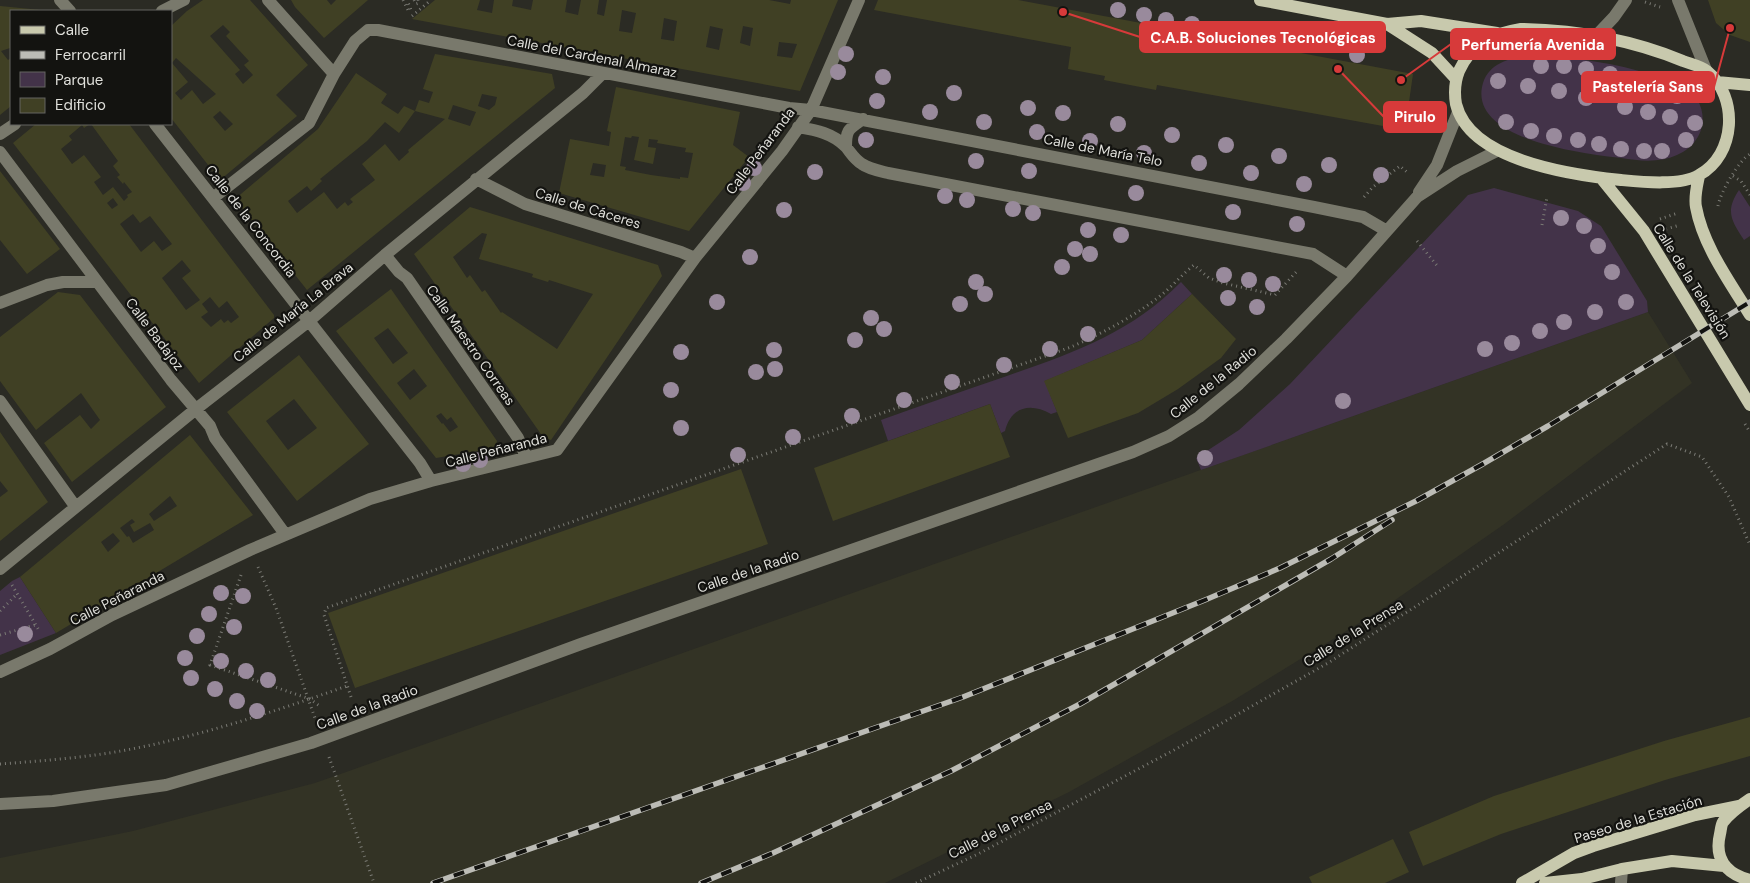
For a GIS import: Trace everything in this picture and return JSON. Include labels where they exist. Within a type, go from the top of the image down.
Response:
[{"type":"main road","points":[[1260,0],[1387,24],[1421,21],[1497,33],[1521,29],[1556,30],[1596,36],[1654,49],[1706,70],[1717,82],[1727,101],[1730,128],[1722,152],[1711,166],[1699,176],[1649,183],[1601,178],[1556,169],[1497,151],[1475,135],[1465,123],[1458,112],[1455,98],[1456,79],[1464,62],[1474,48],[1497,33]]},
{"type":"main road","points":[[1387,24],[1432,53],[1456,79]]},
{"type":"main road","points":[[1717,82],[1750,85]]},
{"type":"main road","points":[[1699,176],[1696,200],[1702,227],[1710,249],[1750,315]]},
{"type":"main road","name":"Calle de la Televisión","points":[[1601,178],[1644,232],[1750,405]]},
{"type":"main road","points":[[1750,799],[1739,806],[1722,823],[1718,841],[1719,854],[1724,866],[1732,873],[1750,880]]},
{"type":"main road","name":"Paseo de la Estación","points":[[1522,883],[1574,853],[1593,846],[1695,815],[1739,806]]},
{"type":"main road","points":[[1545,883],[1582,879],[1622,869],[1672,861],[1724,866]]},
{"type":"street","points":[[60,0],[69,10]]},
{"type":"street","points":[[164,10],[184,0]]},
{"type":"street","points":[[213,198],[308,122],[334,74],[268,0]]},
{"type":"street","name":"Calle Peñaranda","points":[[0,672],[50,649],[112,615],[285,534],[370,499],[431,481],[558,450],[695,258],[782,151],[811,110],[859,0]]},
{"type":"street","points":[[1596,36],[1614,17],[1626,0]]},
{"type":"street","points":[[1678,0],[1706,70]]},
{"type":"street","name":"Calle del Cardenal Almaraz","points":[[334,74],[355,40],[368,30],[378,30],[602,74],[789,108],[811,110]]},
{"type":"street","name":"Calle de María La Brava","points":[[0,569],[75,506],[310,321],[385,255],[602,74]]},
{"type":"street","name":"Calle de María Telo","points":[[811,110],[1349,214],[1363,217],[1387,231]]},
{"type":"street","name":"Calle de la Radio","points":[[0,804],[53,801],[166,784],[311,743],[581,644],[1134,452],[1169,436],[1199,416],[1233,389],[1286,339],[1347,276],[1417,196],[1437,165],[1458,112]]},
{"type":"street","points":[[846,147],[846,134],[850,128],[863,119]]},
{"type":"street","points":[[0,134],[14,125]]},
{"type":"street","name":"Calle de la Concordia","points":[[156,125],[420,463],[431,481]]},
{"type":"street","points":[[798,127],[823,132],[836,138],[846,147],[850,155],[864,166],[888,173],[1313,254],[1347,276]]},
{"type":"street","name":"Calle de la Radio","points":[[1417,196],[1457,171],[1497,151]]},
{"type":"street","name":"Calle Badajoz","points":[[0,152],[171,380],[210,426],[215,438],[285,534]]},
{"type":"street","name":"Calle de Cáceres","points":[[476,179],[525,204],[695,258]]},
{"type":"street","name":"Calle Maestro Correas","points":[[385,255],[399,272],[407,278],[518,438],[526,457]]},
{"type":"street","points":[[0,303],[47,285],[63,282],[97,282]]},
{"type":"street","points":[[0,401],[75,506]]},
{"type":"street","points":[[1621,883],[1622,869]]},
{"type":"path","points":[[403,0],[408,10],[411,10],[407,0]]},
{"type":"path","points":[[414,0],[416,4],[419,3],[418,0]]},
{"type":"path","points":[[411,17],[431,0]]},
{"type":"path","points":[[1719,200],[1746,156],[1750,154]]},
{"type":"path","points":[[1373,187],[1400,166],[1411,176]]},
{"type":"path","points":[[1733,176],[1741,181],[1750,195]]},
{"type":"path","points":[[1542,225],[1547,197]]},
{"type":"path","points":[[1658,219],[1681,212]]},
{"type":"path","points":[[1663,230],[1683,225]]},
{"type":"path","points":[[1417,241],[1438,268]]},
{"type":"path","points":[[352,697],[324,615],[326,608],[1071,347],[1106,331],[1134,314],[1166,291],[1194,264],[1209,278],[1275,295],[1304,264]]},
{"type":"path","name":"Calle de la Prensa","points":[[916,883],[978,854],[1176,749],[1328,663],[1666,444],[1702,458],[1728,497],[1750,545]]},
{"type":"path","points":[[256,562],[276,608]]},
{"type":"path","points":[[242,577],[210,666],[310,699],[321,707]]},
{"type":"path","points":[[8,580],[50,649]]},
{"type":"path","points":[[0,611],[17,594]]},
{"type":"path","points":[[0,636],[36,625]]},
{"type":"path","points":[[0,764],[50,761],[120,751],[252,718],[347,686]]},
{"type":"shaded area","points":[[1648,312],[1692,383],[1503,525],[1385,607],[1234,700],[1069,792],[885,883],[0,883],[0,858],[133,831],[315,783]]},
{"type":"green space","points":[[1532,55],[1610,64],[1681,84],[1698,101],[1703,121],[1701,131],[1688,149],[1670,158],[1649,161],[1557,148],[1510,131],[1492,118],[1483,102],[1483,83],[1486,76],[1497,65],[1510,59]]},
{"type":"green space","points":[[1494,188],[1578,211],[1601,226],[1647,301],[1648,312],[1201,470],[1196,458],[1239,430],[1290,384],[1468,195]]},
{"type":"green space","points":[[1739,190],[1750,207],[1750,236],[1744,240],[1731,215],[1732,204]]},
{"type":"green space","points":[[1181,282],[1192,294],[1142,340],[1045,381],[1057,412],[1051,414],[1036,408],[1022,409],[1012,417],[1005,431],[1001,433],[990,404],[888,441],[881,420],[1076,351],[1141,316]]},
{"type":"green space","points":[[20,577],[56,633],[0,655],[0,591]]},
{"type":"building","points":[[203,0],[250,0],[308,65],[276,95],[297,116],[220,180],[172,119],[172,63],[172,25],[187,11]],"holes":[[[223,25],[230,32],[226,36],[249,61],[244,65],[253,75],[243,84],[235,74],[240,70],[210,36]],[[176,58],[216,94],[203,104],[192,90],[181,100],[175,93],[188,82],[172,63]],[[220,111],[233,124],[225,131],[213,117]]]},
{"type":"building","points":[[291,0],[327,0],[331,5],[336,0],[368,0],[324,38],[295,7]]},
{"type":"building","points":[[435,0],[480,0],[477,10],[492,13],[494,0],[513,0],[512,6],[531,10],[533,0],[567,0],[565,12],[578,15],[581,0],[599,0],[597,14],[604,16],[607,0],[769,0],[790,4],[791,0],[838,0],[800,91],[412,19]],"holes":[[[622,10],[636,13],[632,33],[619,31]],[[664,18],[677,21],[674,41],[661,39]],[[710,26],[723,29],[719,50],[706,47]],[[743,26],[753,28],[750,46],[740,43]],[[779,42],[797,44],[792,58],[777,56]]]},
{"type":"building","points":[[878,0],[1018,0],[1413,74],[1405,130],[1157,85],[1156,90],[1104,80],[1105,76],[1068,69],[1071,47],[874,10]]},
{"type":"building","points":[[1708,0],[1750,0],[1750,42],[1730,35],[1716,23]]},
{"type":"building","points":[[0,6],[41,10],[10,10],[10,48],[1,51],[8,60],[10,59],[10,107],[0,115]]},
{"type":"building","points":[[435,54],[552,74],[555,88],[307,290],[235,199],[318,129],[356,73],[387,94],[381,103],[398,114],[404,106],[415,111],[419,100],[429,103],[433,92],[423,89]],"holes":[[[482,94],[497,97],[495,105],[489,110],[478,106]],[[453,105],[476,112],[470,126],[448,119]],[[415,111],[445,119],[408,150],[409,152],[399,161],[385,144],[362,164],[375,180],[350,199],[353,202],[348,206],[345,202],[337,209],[324,192],[297,213],[288,201],[307,186],[311,191],[322,181],[320,179],[367,141],[385,122],[399,133]]]},
{"type":"building","points":[[616,87],[740,112],[733,145],[749,157],[689,231],[559,193],[570,139],[609,146],[611,132],[607,131]],"holes":[[[632,136],[639,137],[634,160],[653,164],[656,148],[648,147],[649,139],[658,140],[657,143],[686,148],[685,152],[693,153],[688,178],[680,177],[680,179],[625,170],[626,167],[620,166],[625,137],[631,138]],[[593,163],[606,165],[604,177],[590,175]]]},
{"type":"building","points":[[35,125],[82,125],[69,136],[72,140],[61,149],[72,164],[84,155],[101,177],[94,182],[103,195],[113,187],[124,201],[128,197],[127,195],[132,192],[117,177],[120,175],[113,166],[118,161],[92,125],[130,125],[274,315],[274,318],[199,383],[13,143]],"holes":[[[113,198],[118,205],[112,209],[107,203]],[[133,214],[140,223],[150,216],[172,244],[162,251],[154,241],[141,252],[120,224]],[[182,260],[191,271],[182,278],[200,300],[186,310],[162,278]],[[210,297],[219,308],[227,301],[239,317],[231,323],[228,320],[224,323],[221,319],[211,327],[201,317],[208,312],[202,304]]]},
{"type":"building","points":[[0,171],[60,249],[27,274],[0,240]]},
{"type":"building","points":[[470,207],[658,265],[662,276],[551,440],[543,437],[414,254]],"holes":[[[482,233],[487,234],[479,259],[533,274],[532,277],[548,282],[549,280],[593,294],[557,349],[501,313],[485,290],[482,292],[470,275],[467,278],[453,257]]]},
{"type":"building","points":[[391,289],[497,441],[495,448],[436,458],[336,331]],"holes":[[[388,328],[408,353],[393,364],[374,338]],[[414,369],[427,386],[410,400],[397,383]],[[441,413],[447,420],[451,417],[458,427],[450,432],[436,416]]]},
{"type":"building","points":[[58,292],[80,295],[166,407],[72,482],[44,443],[80,415],[91,429],[100,420],[81,393],[36,430],[0,381],[0,337]]},
{"type":"building","points":[[1192,294],[1236,339],[1221,358],[1178,389],[1138,413],[1068,438],[1044,381],[1142,340]]},
{"type":"building","points":[[299,355],[369,444],[297,501],[227,412]],"holes":[[[294,399],[317,428],[288,450],[266,421]]]},
{"type":"building","points":[[990,404],[1010,457],[833,521],[814,468]]},
{"type":"building","points":[[0,432],[48,502],[0,541],[0,497],[8,491],[0,481]]},
{"type":"building","points":[[190,435],[253,515],[56,633],[20,577]],"holes":[[[170,496],[177,506],[154,521],[149,514]],[[132,519],[135,522],[130,525],[134,532],[150,523],[154,530],[133,543],[129,536],[127,537],[120,528]],[[113,533],[120,541],[108,552],[101,542]]]},
{"type":"building","points":[[741,469],[768,544],[355,688],[328,613]]},
{"type":"building","points":[[1750,717],[1750,756],[1665,780],[1501,834],[1423,866],[1409,832],[1494,796],[1664,741]]},
{"type":"building","points":[[1393,839],[1409,872],[1385,883],[1312,883],[1309,877]]},
{"type":"railway","points":[[433,883],[963,697],[1280,568],[1416,501],[1481,465],[1750,302]]},
{"type":"railway","points":[[701,883],[773,853],[951,771],[1080,704],[1331,559],[1392,520]]},
{"type":"place","name":"C.A.B. Soluciones Tecnológicas","points":[[1063,12]]},
{"type":"place","name":"Pastelería Sans","points":[[1730,28]]},
{"type":"place","name":"Pirulo","points":[[1338,69]]},
{"type":"place","name":"Perfumería Avenida","points":[[1401,80]]}]
